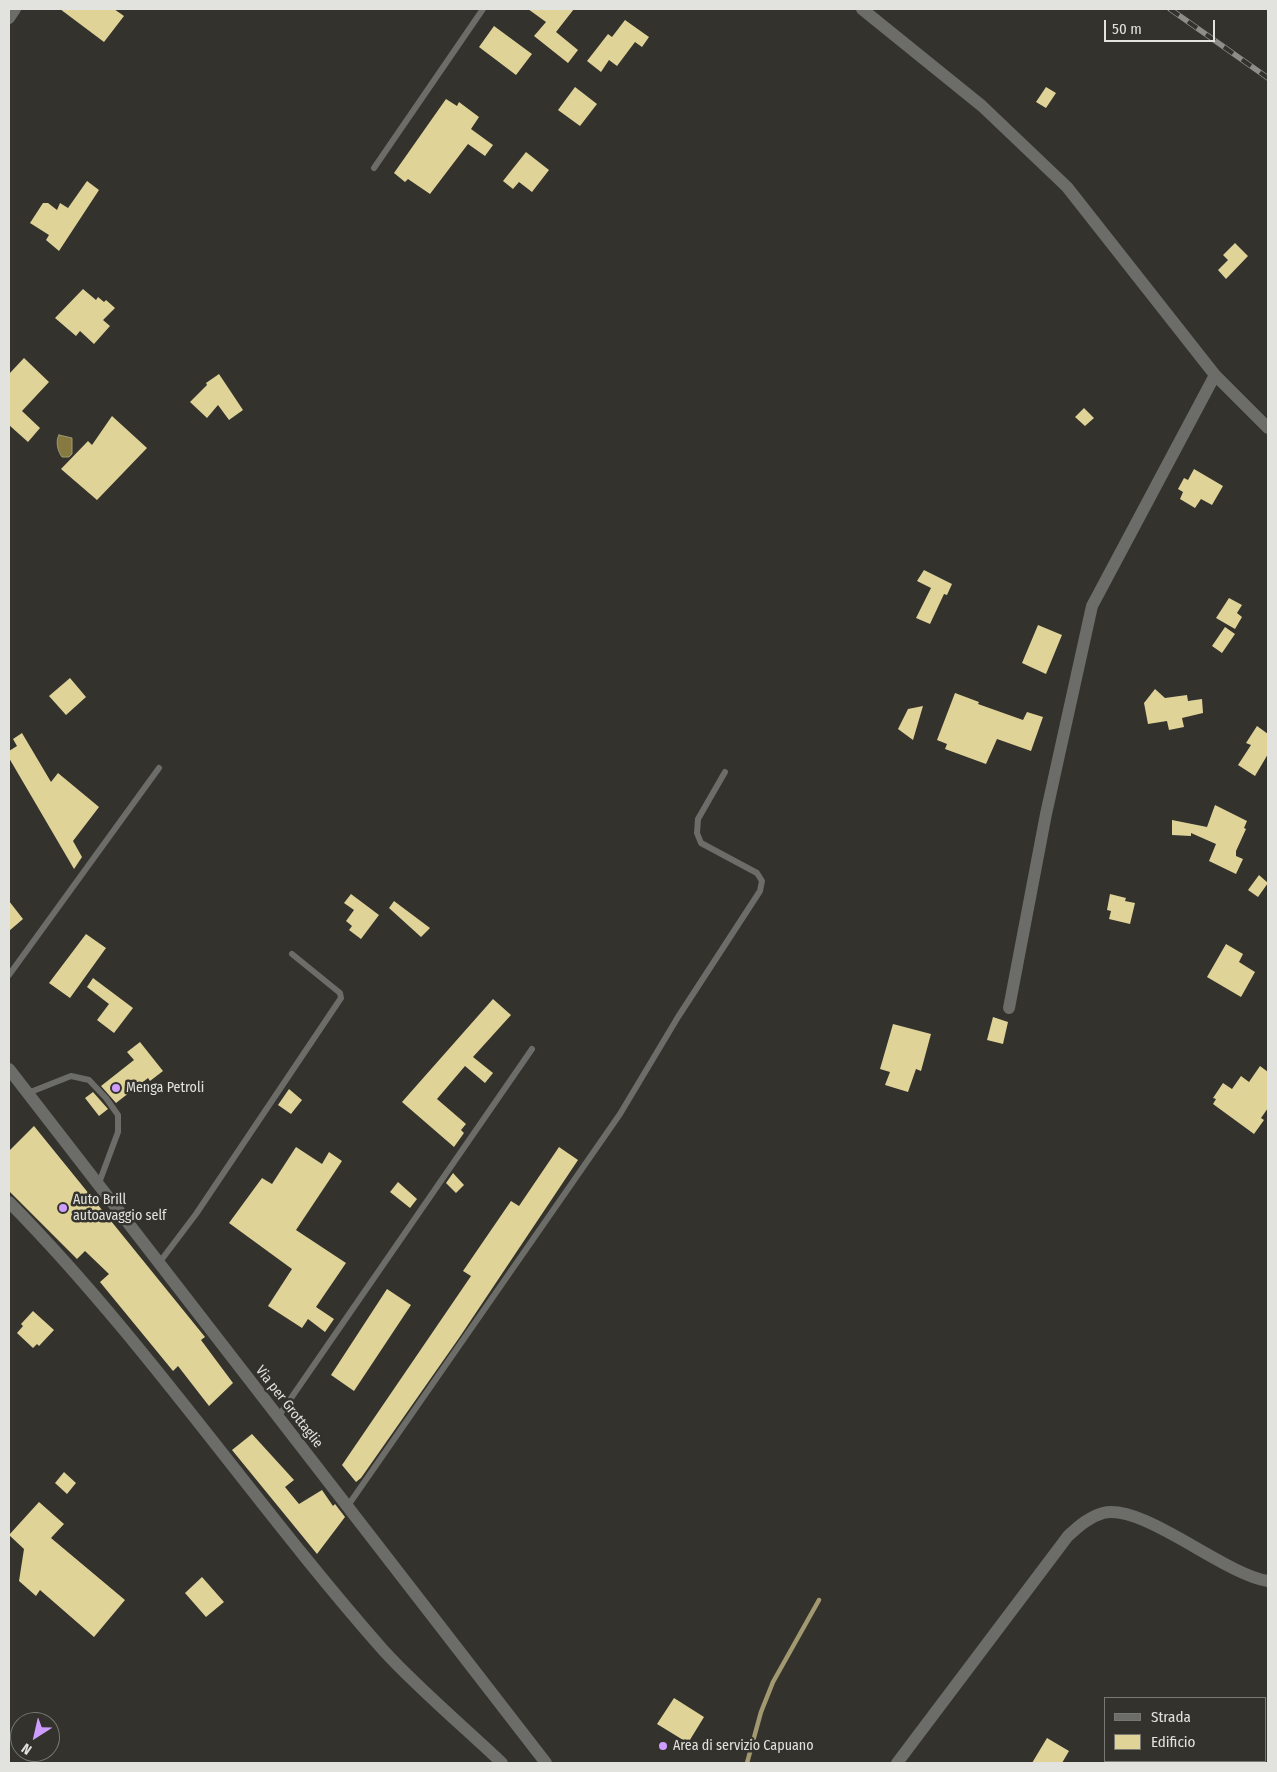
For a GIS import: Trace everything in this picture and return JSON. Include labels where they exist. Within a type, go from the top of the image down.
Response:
[{"type":"street","points":[[9,18],[15,9]]},
{"type":"street","points":[[862,9],[982,106],[1067,187],[1215,375],[1268,428]]},
{"type":"street","points":[[1009,1008],[1046,814],[1092,606],[1215,375]]},
{"type":"street","name":"Via per Grottaglie","points":[[9,1069],[546,1763]]},
{"type":"street","points":[[9,1202],[45,1239],[144,1354],[263,1506],[386,1652],[502,1763]]},
{"type":"street","points":[[898,1763],[1068,1536],[1086,1521],[1105,1513],[1120,1514],[1144,1520],[1241,1572],[1268,1581]]},
{"type":"lane","points":[[374,168],[483,9]]},
{"type":"lane","points":[[9,975],[159,768]]},
{"type":"lane","points":[[347,1507],[620,1114],[678,1017],[760,892],[762,881],[757,873],[701,842],[697,833],[698,819],[725,772]]},
{"type":"lane","points":[[159,1263],[196,1214],[341,998],[340,993],[292,954]]},
{"type":"lane","points":[[278,1417],[532,1049]]},
{"type":"lane","points":[[28,1093],[71,1076],[88,1080],[106,1098],[118,1115],[118,1132],[98,1185]]},
{"type":"shaded area","points":[[59,435],[72,438],[72,454],[69,457],[62,457],[59,452],[57,443]]},
{"type":"building","points":[[60,9],[114,9],[124,16],[104,42]]},
{"type":"building","points":[[528,9],[574,9],[556,32],[578,50],[568,63],[534,36],[546,22]]},
{"type":"building","points":[[625,20],[649,37],[642,47],[635,42],[617,66],[609,60],[601,72],[587,61],[608,34],[612,37]]},
{"type":"building","points":[[494,26],[532,54],[516,75],[479,47]]},
{"type":"building","points":[[575,87],[597,104],[580,126],[558,110]]},
{"type":"building","points":[[1046,87],[1056,93],[1046,108],[1036,102]]},
{"type":"building","points":[[446,99],[457,106],[459,102],[479,117],[471,129],[493,145],[485,156],[468,144],[430,194],[408,179],[405,182],[394,173]]},
{"type":"building","points":[[526,152],[549,170],[532,192],[519,182],[513,189],[503,181]]},
{"type":"building","points":[[87,181],[99,190],[59,251],[46,240],[49,235],[30,223],[43,203],[48,203],[57,210],[60,203],[68,208]]},
{"type":"building","points":[[1235,243],[1248,256],[1226,279],[1218,270],[1228,260],[1223,255]]},
{"type":"building","points":[[83,289],[96,300],[98,297],[104,302],[106,300],[115,308],[103,320],[110,326],[94,344],[80,331],[76,336],[55,318]]},
{"type":"building","points":[[24,358],[49,382],[22,411],[40,428],[28,442],[9,425],[9,374]]},
{"type":"building","points":[[219,374],[243,410],[229,420],[218,405],[207,418],[190,402],[207,385],[206,383]]},
{"type":"building","points":[[1084,408],[1094,418],[1085,426],[1075,417]]},
{"type":"building","points":[[112,416],[147,448],[97,500],[61,469],[88,441],[92,445]]},
{"type":"building","points":[[1194,469],[1223,486],[1212,505],[1201,499],[1195,508],[1180,499],[1183,492],[1178,489],[1184,478],[1188,480]]},
{"type":"building","points":[[924,570],[952,584],[947,595],[944,594],[930,624],[916,618],[931,588],[917,581]]},
{"type":"building","points":[[1229,598],[1242,605],[1237,613],[1242,617],[1235,629],[1216,618]]},
{"type":"building","points":[[1038,625],[1062,635],[1046,674],[1022,663]]},
{"type":"building","points":[[1225,627],[1235,634],[1222,653],[1212,646]]},
{"type":"building","points":[[70,678],[86,697],[66,715],[49,696]]},
{"type":"building","points":[[1155,689],[1165,698],[1187,695],[1188,701],[1202,699],[1203,713],[1182,718],[1184,727],[1169,730],[1167,721],[1148,724],[1144,703]]},
{"type":"building","points":[[955,693],[979,702],[978,704],[1023,720],[1027,712],[1043,717],[1031,751],[997,739],[986,764],[945,749],[947,744],[937,740]]},
{"type":"building","points":[[923,706],[913,740],[898,729],[908,709]]},
{"type":"building","points":[[1257,726],[1268,734],[1268,754],[1255,776],[1238,765],[1251,745],[1246,743]]},
{"type":"building","points":[[22,733],[51,782],[58,773],[99,807],[73,841],[82,857],[74,869],[9,758],[9,751],[17,746],[13,739]]},
{"type":"building","points":[[1215,805],[1247,821],[1244,828],[1246,829],[1236,851],[1236,856],[1243,859],[1236,874],[1209,861],[1216,844],[1191,833],[1191,836],[1172,835],[1172,820],[1207,827]]},
{"type":"building","points":[[1259,875],[1268,883],[1258,897],[1248,890]]},
{"type":"building","points":[[351,894],[379,915],[361,939],[349,930],[352,926],[346,921],[354,910],[344,903]]},
{"type":"building","points":[[1110,894],[1126,898],[1125,901],[1135,903],[1130,924],[1109,919],[1111,911],[1107,910]]},
{"type":"building","points":[[9,901],[23,919],[9,931]]},
{"type":"building","points":[[394,901],[430,928],[421,937],[389,908]]},
{"type":"building","points":[[86,934],[106,948],[70,998],[49,983]]},
{"type":"building","points":[[1226,944],[1243,954],[1239,962],[1255,972],[1241,997],[1207,977]]},
{"type":"building","points":[[93,978],[133,1008],[114,1033],[97,1020],[109,1004],[87,987]]},
{"type":"building","points":[[493,999],[511,1015],[473,1057],[493,1073],[485,1083],[465,1066],[437,1099],[466,1124],[461,1130],[464,1133],[454,1147],[402,1102]]},
{"type":"building","points":[[993,1017],[1008,1022],[1003,1044],[987,1040]]},
{"type":"building","points":[[893,1024],[931,1034],[921,1071],[916,1069],[908,1092],[885,1085],[890,1072],[880,1069]]},
{"type":"building","name":"Menga Petroli","points":[[140,1042],[163,1071],[150,1081],[148,1078],[116,1103],[101,1086],[134,1060],[127,1052]]},
{"type":"building","points":[[1260,1066],[1268,1072],[1268,1108],[1261,1118],[1264,1120],[1254,1134],[1213,1104],[1216,1099],[1213,1098],[1223,1083],[1232,1089],[1241,1076],[1249,1082]]},
{"type":"building","points":[[289,1089],[302,1100],[291,1114],[278,1105]]},
{"type":"building","points":[[93,1092],[108,1109],[99,1116],[85,1098]]},
{"type":"building","points":[[34,1126],[205,1337],[201,1340],[233,1383],[209,1406],[178,1366],[173,1371],[100,1282],[109,1274],[85,1251],[77,1259],[9,1191],[9,1151]]},
{"type":"building","points":[[296,1147],[322,1164],[329,1152],[342,1161],[296,1230],[346,1263],[316,1307],[334,1319],[325,1332],[308,1319],[302,1328],[268,1306],[292,1269],[229,1223],[262,1178],[272,1184]]},
{"type":"building","points":[[559,1147],[578,1160],[459,1338],[361,1478],[356,1482],[342,1465],[471,1276],[463,1271],[511,1201],[519,1206]]},
{"type":"building","points":[[453,1173],[464,1185],[456,1193],[446,1183]]},
{"type":"building","points":[[398,1182],[417,1199],[410,1208],[390,1192]]},
{"type":"building","points":[[387,1289],[411,1305],[354,1391],[331,1375]]},
{"type":"building","points":[[33,1311],[54,1330],[39,1346],[37,1344],[33,1348],[17,1333],[23,1326],[21,1324]]},
{"type":"building","points":[[252,1434],[294,1480],[285,1487],[299,1504],[322,1490],[333,1506],[335,1504],[345,1517],[317,1554],[232,1450]]},
{"type":"building","points":[[64,1472],[76,1483],[67,1494],[55,1483]]},
{"type":"building","points":[[39,1502],[64,1524],[51,1538],[125,1600],[94,1637],[40,1590],[36,1596],[19,1581],[24,1549],[9,1535]]},
{"type":"building","points":[[202,1577],[224,1602],[206,1617],[185,1593]]},
{"type":"building","points":[[674,1698],[704,1717],[688,1743],[657,1724]]},
{"type":"building","points":[[1047,1738],[1069,1751],[1062,1763],[1032,1763]]},
{"type":"waterway","points":[[747,1763],[761,1712],[773,1682],[819,1600]]},
{"type":"railway","points":[[1170,9],[1268,78]]},
{"type":"place","name":"Menga Petroli","points":[[116,1088]]},
{"type":"place","name":"Auto Brill autoavaggio self","points":[[63,1208]]},
{"type":"place","name":"Area di servizio Capuano","points":[[663,1746]]}]
